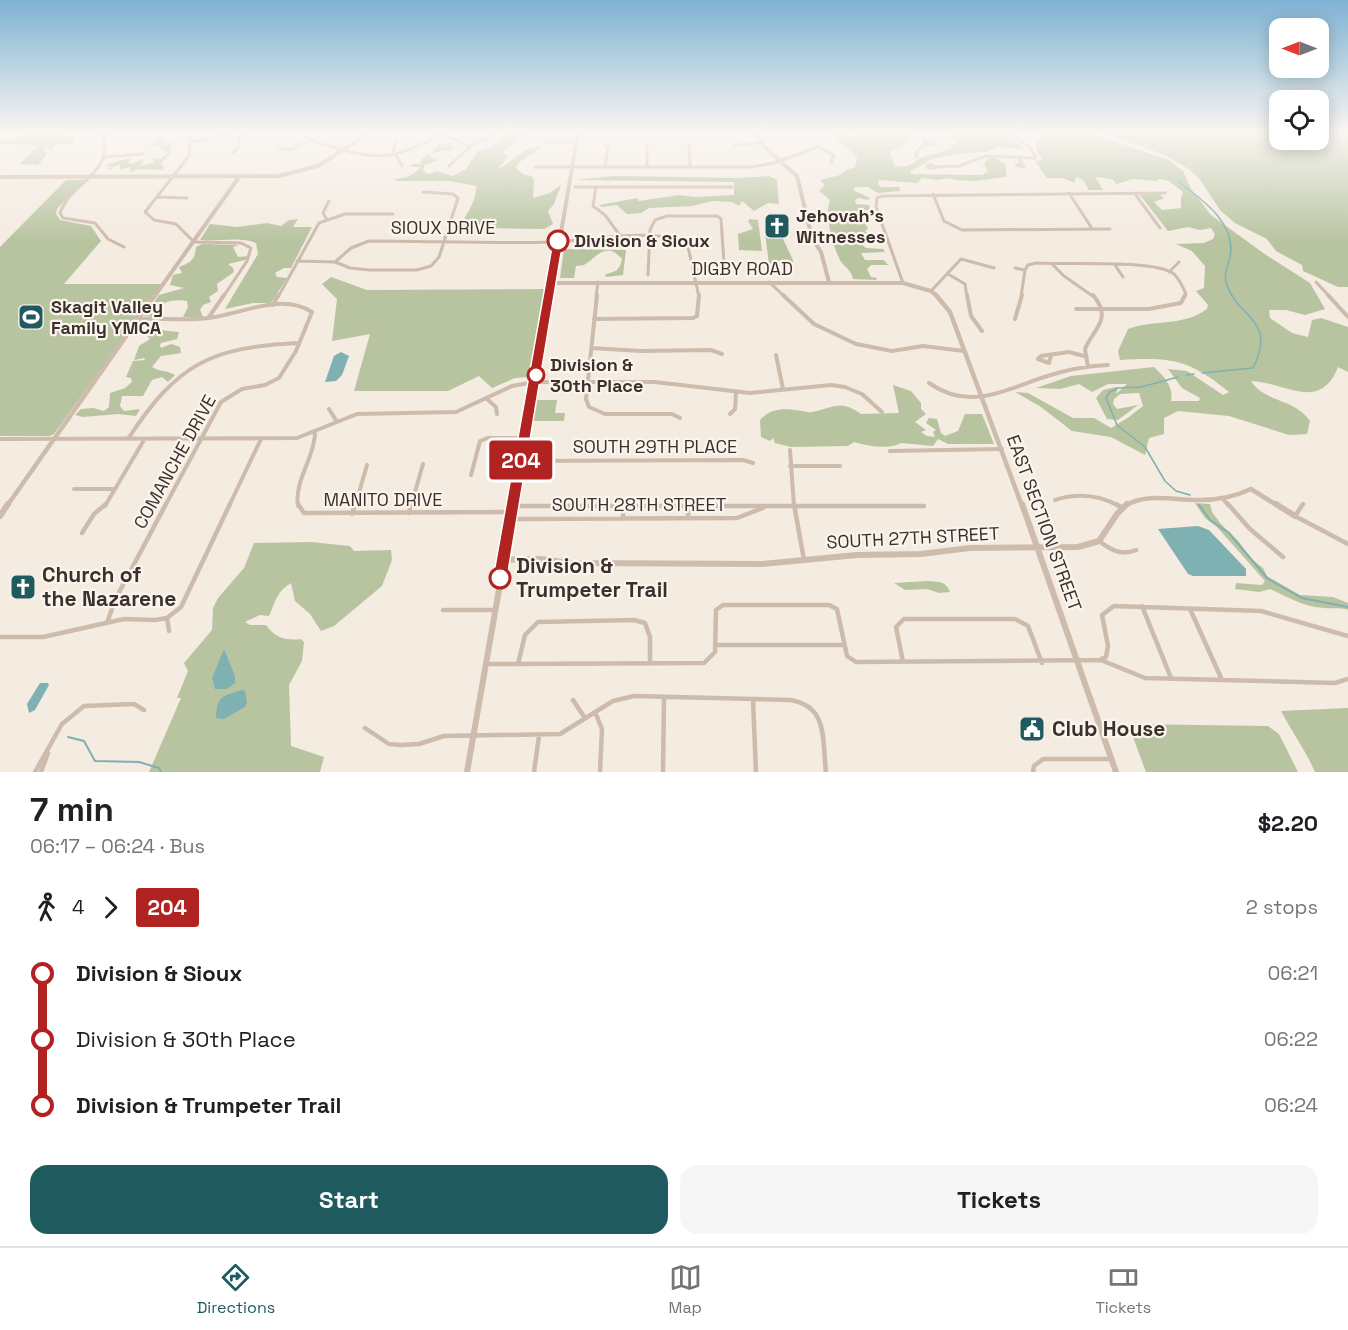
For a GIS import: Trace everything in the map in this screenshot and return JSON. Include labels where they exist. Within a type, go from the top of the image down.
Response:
[{"type":"street","points":[[95,169],[63,205],[62,216],[71,220],[95,223],[108,239],[124,247]]},
{"type":"street","points":[[178,169],[145,212],[147,215],[154,220],[176,224],[194,242],[241,243],[251,248],[247,261],[209,318]]},
{"type":"street","points":[[0,177],[279,176],[310,169]]},
{"type":"street","points":[[467,772],[571,169]]},
{"type":"street","points":[[789,169],[797,176],[812,237],[821,252],[829,282]]},
{"type":"street","points":[[0,516],[239,177]]},
{"type":"street","points":[[575,187],[732,187]]},
{"type":"street","points":[[596,187],[595,209],[604,215],[621,237]]},
{"type":"street","points":[[297,261],[335,262],[350,268],[369,270],[417,270],[431,266],[439,257],[458,198],[448,193],[423,192]]},
{"type":"street","points":[[1069,193],[1091,228]]},
{"type":"street","points":[[1134,193],[1160,228]]},
{"type":"street","points":[[903,283],[876,207],[877,198],[882,196],[1165,193]]},
{"type":"street","points":[[933,194],[944,221],[962,230],[1110,229]]},
{"type":"street","points":[[156,197],[187,198]]},
{"type":"street","points":[[326,218],[323,213],[328,201]]},
{"type":"street","points":[[273,305],[315,227],[326,218],[341,214],[393,214]]},
{"type":"street","points":[[594,319],[693,318],[697,316],[696,270],[717,268],[724,263],[720,217],[663,216],[653,223],[648,275]]},
{"type":"street","name":"SIOUX DRIVE","points":[[335,262],[351,248],[369,241],[558,241],[650,237],[685,240],[696,270]]},
{"type":"street","points":[[931,291],[961,259],[994,268]]},
{"type":"street","points":[[1170,272],[1179,262]]},
{"type":"street","points":[[1015,319],[1020,307],[1025,270],[1028,265],[1036,263],[1146,264],[1170,272],[1185,289],[1186,294],[1181,303],[1149,309],[1076,309]]},
{"type":"street","points":[[1053,264],[1066,279],[1085,289],[1101,308],[1101,322],[1086,344],[1084,356],[1088,366]]},
{"type":"street","points":[[1115,265],[1123,277]]},
{"type":"street","points":[[648,267],[655,267]]},
{"type":"street","points":[[1015,268],[1025,270]]},
{"type":"street","points":[[948,274],[965,284],[972,316],[982,331]]},
{"type":"street","points":[[598,282],[587,403],[599,413],[672,414],[680,418]]},
{"type":"street","points":[[769,282],[814,324],[856,344],[892,351],[923,346],[964,351]]},
{"type":"street","points":[[1316,282],[1348,317]]},
{"type":"street","name":"DIGBY ROAD","points":[[551,283],[903,283],[931,291]]},
{"type":"street","name":"EAST SECTION STREET","points":[[931,291],[945,304],[983,396],[1116,772]]},
{"type":"street","name":"COMANCHE DRIVE","points":[[107,623],[115,600],[221,402],[235,391],[274,382],[285,372],[310,317],[310,310],[304,306],[252,306],[209,318],[139,319]]},
{"type":"street","points":[[128,439],[150,403],[186,370],[247,345],[299,343]]},
{"type":"street","points":[[591,348],[641,351],[711,350],[722,354]]},
{"type":"street","points":[[1051,356],[1069,352],[1084,356]]},
{"type":"street","points":[[776,355],[779,382],[783,389]]},
{"type":"street","points":[[929,383],[945,394],[983,396],[1003,393],[1056,373],[1088,366],[1108,365]]},
{"type":"street","points":[[1,440],[297,438],[315,434],[358,414],[456,412],[487,399],[504,387],[517,383],[535,382],[673,383],[736,393],[759,393],[794,387],[845,387],[857,390],[870,398],[882,412]]},
{"type":"street","points":[[730,414],[735,409],[736,393]]},
{"type":"street","points":[[487,399],[496,407],[497,414]]},
{"type":"street","points":[[329,409],[337,422]]},
{"type":"street","name":"MANITO DRIVE","points":[[315,434],[316,444],[297,492],[298,509],[304,513],[512,512]]},
{"type":"street","points":[[471,475],[480,441],[488,438],[525,438]]},
{"type":"street","points":[[82,533],[94,514],[105,506],[144,439]]},
{"type":"street","points":[[0,637],[43,637],[124,620],[167,618],[181,607],[261,439]]},
{"type":"street","points":[[890,452],[1002,449]]},
{"type":"street","points":[[790,450],[794,507],[804,560]]},
{"type":"street","name":"SOUTH 29TH PLACE","points":[[521,461],[743,460],[753,463]]},
{"type":"street","points":[[409,513],[423,464]]},
{"type":"street","points":[[352,514],[367,465]]},
{"type":"street","points":[[790,466],[840,466]]},
{"type":"street","points":[[74,489],[114,489]]},
{"type":"street","points":[[1136,550],[1128,554],[1119,553],[1099,541],[1121,507],[1143,498],[1223,499],[1237,497],[1251,489],[1348,544]]},
{"type":"street","points":[[1055,500],[1064,496],[1094,496],[1107,499],[1121,507]]},
{"type":"street","points":[[1223,499],[1233,514],[1267,546],[1283,557]]},
{"type":"street","points":[[1295,516],[1303,504]]},
{"type":"street","points":[[688,505],[688,518]]},
{"type":"street","name":"SOUTH 28TH STREET","points":[[514,506],[924,506]]},
{"type":"street","points":[[622,518],[623,506]]},
{"type":"street","name":"SOUTH 28TH STREET","points":[[511,519],[737,518],[765,507]]},
{"type":"street","name":"SOUTH 27TH STREET","points":[[503,560],[541,559],[569,563],[761,564],[856,555],[921,554],[970,548],[1078,547],[1099,541]]},
{"type":"street","points":[[485,664],[704,663],[713,657],[717,645],[714,619],[716,610],[723,605],[829,604],[837,609],[847,656],[856,662],[1042,663],[1101,660],[1145,678],[1335,683],[1348,680]]},
{"type":"street","points":[[1101,660],[1106,657],[1109,644],[1102,624],[1102,615],[1114,606],[1261,611],[1348,636]]},
{"type":"street","points":[[1142,606],[1171,678]]},
{"type":"street","points":[[1190,609],[1222,680]]},
{"type":"street","points":[[442,610],[494,610]]},
{"type":"street","points":[[167,618],[169,631]]},
{"type":"street","points":[[903,662],[896,627],[904,619],[1015,619],[1028,626],[1042,663]]},
{"type":"street","points":[[518,664],[522,636],[527,628],[538,622],[634,620],[645,623],[650,637],[650,663]]},
{"type":"street","points":[[717,645],[844,645]]},
{"type":"street","points":[[365,728],[388,744],[419,744],[444,736],[560,734],[613,701],[634,696],[790,700],[812,706],[820,720],[826,772]]},
{"type":"street","points":[[663,772],[664,697]]},
{"type":"street","points":[[573,700],[585,718]]},
{"type":"street","points":[[753,700],[756,772]]},
{"type":"street","points":[[35,772],[63,724],[84,706],[134,704],[144,710]]},
{"type":"street","points":[[595,712],[603,729],[600,772]]},
{"type":"street","points":[[534,772],[538,736]]},
{"type":"street","points":[[41,772],[49,750]]},
{"type":"street","points":[[1033,772],[1034,766],[1043,759],[1112,759]]},
{"type":"green space","points":[[419,169],[424,169],[428,174],[437,171],[453,176],[466,169],[517,169],[524,175],[532,176],[534,180],[533,198],[550,193],[561,185],[554,204],[548,211],[553,224],[544,229],[481,228],[459,233],[472,205],[476,186],[450,181],[397,181],[394,179],[407,177]]},
{"type":"green space","points":[[914,169],[911,174],[982,175],[988,171],[987,169],[1006,169],[1006,177],[975,181],[922,178],[917,183],[879,180],[878,184],[881,187],[899,187],[900,191],[878,193],[868,187],[856,187],[853,190],[870,198],[855,200],[856,204],[869,205],[870,210],[857,211],[868,228],[865,231],[868,234],[878,235],[879,238],[864,239],[861,244],[866,248],[883,249],[885,252],[861,253],[865,260],[884,260],[888,265],[871,265],[867,269],[871,277],[877,278],[876,280],[853,279],[840,260],[832,239],[828,214],[830,200],[819,191],[825,185],[820,180],[840,175],[846,170]]},
{"type":"green space","points":[[1041,169],[1180,169],[1191,189],[1211,215],[1266,255],[1310,283],[1325,309],[1305,315],[1286,310],[1269,310],[1270,318],[1292,333],[1308,337],[1312,320],[1321,318],[1348,327],[1348,372],[1338,367],[1322,389],[1312,392],[1300,392],[1251,381],[1264,393],[1296,408],[1303,414],[1310,421],[1307,434],[1289,435],[1229,416],[1178,411],[1164,418],[1164,434],[1149,438],[1145,455],[1111,437],[1072,431],[1041,407],[1015,392],[1028,393],[1073,418],[1094,418],[1111,428],[1143,406],[1139,393],[1120,394],[1114,399],[1113,404],[1117,409],[1138,405],[1118,420],[1107,419],[1096,398],[1103,390],[1116,387],[1118,388],[1116,394],[1127,384],[1108,384],[1092,392],[1079,384],[1060,389],[1036,388],[1071,376],[1154,367],[1170,386],[1171,401],[1199,401],[1200,398],[1182,388],[1168,369],[1187,371],[1223,395],[1229,392],[1202,373],[1179,362],[1153,359],[1120,360],[1118,351],[1128,329],[1148,324],[1179,321],[1198,315],[1207,309],[1208,305],[1196,291],[1204,288],[1205,266],[1192,251],[1176,244],[1204,243],[1213,239],[1215,234],[1211,228],[1200,230],[1188,227],[1168,231],[1140,195],[1159,194],[1164,198],[1154,202],[1162,210],[1181,208],[1183,192],[1169,181],[1160,179],[1156,181],[1133,179],[1117,184],[1112,179],[1095,177],[1103,190],[1089,190],[1083,180],[1076,177],[1074,183],[1063,178],[1047,178]]},
{"type":"green space","points":[[1188,169],[1348,169],[1348,287],[1338,287],[1303,271],[1302,265],[1276,251],[1267,239],[1235,223],[1220,210],[1199,178]]},
{"type":"green space","points":[[615,176],[740,178],[769,176],[777,180],[779,204],[768,203],[754,211],[742,201],[739,206],[732,202],[713,201],[692,206],[649,208],[641,213],[627,214],[617,205],[601,207],[600,205],[637,198],[639,201],[679,195],[695,197],[734,195],[734,182],[575,180]]},
{"type":"green space","points":[[66,180],[84,180],[57,209],[56,214],[60,220],[91,226],[101,241],[64,284],[162,284],[54,434],[50,436],[0,436],[0,247]]},
{"type":"green space","points":[[298,219],[293,227],[312,227],[291,268],[284,268],[275,273],[277,277],[287,278],[271,303],[253,303],[225,309],[258,254],[256,243],[250,241],[200,240],[210,224],[237,227],[267,223],[281,226],[289,220]]},
{"type":"green space","points":[[758,220],[762,251],[739,250],[738,234],[753,229],[748,221]]},
{"type":"green space","points":[[775,231],[785,233],[786,236],[783,239],[793,260],[793,271],[783,260],[769,264],[765,233]]},
{"type":"green space","points":[[202,244],[238,245],[233,247],[238,257],[250,256],[249,259],[228,264],[234,272],[217,284],[218,291],[209,297],[211,302],[203,305],[200,310],[203,317],[183,317],[188,307],[187,301],[177,300],[161,305],[153,312],[157,314],[153,317],[144,316],[159,295],[184,288],[170,285],[173,275],[182,273],[179,267],[192,260],[196,247]]},
{"type":"green space","points":[[564,249],[626,250],[623,275],[605,277],[606,274],[617,270],[622,259],[611,251],[606,251],[584,265],[576,266],[574,278],[560,278]]},
{"type":"green space","points":[[331,277],[367,290],[545,289],[529,377],[515,378],[492,388],[479,376],[448,391],[354,391],[370,334],[332,341],[337,299],[322,284]]},
{"type":"green space","points":[[151,329],[179,332],[177,339],[160,345],[161,348],[171,344],[180,347],[181,353],[161,356],[152,367],[175,375],[168,382],[162,377],[152,380],[143,396],[122,396],[120,406],[124,411],[140,409],[136,416],[118,414],[83,417],[75,415],[81,409],[93,408],[104,411],[109,407],[110,393],[125,388],[132,382],[131,378],[126,377],[133,361],[145,360],[144,358],[134,360],[139,346],[150,339],[146,335]]},
{"type":"green space","points":[[893,385],[911,391],[921,403],[921,409],[926,414],[915,422],[926,430],[921,432],[927,436],[935,437],[933,432],[936,430],[926,423],[929,418],[937,419],[941,433],[945,436],[958,431],[965,414],[982,414],[994,444],[948,444],[938,439],[933,446],[901,443],[878,447],[854,442],[848,446],[791,447],[775,443],[773,438],[770,441],[761,437],[760,420],[776,410],[810,412],[845,406],[861,414],[899,413]]},
{"type":"green space","points":[[536,400],[557,400],[555,413],[565,413],[564,421],[533,421]]},
{"type":"green space","points":[[1195,503],[1210,504],[1212,512],[1221,524],[1239,542],[1250,558],[1263,568],[1267,576],[1300,595],[1333,597],[1348,603],[1348,610],[1310,606],[1270,589],[1259,592],[1235,589],[1236,583],[1262,585],[1265,581],[1217,527],[1205,518]]},
{"type":"green space","points":[[311,542],[350,546],[354,551],[391,550],[392,560],[382,586],[334,626],[321,631],[310,614],[295,601],[291,583],[279,593],[269,616],[260,615],[245,622],[250,625],[266,625],[281,638],[301,639],[304,642],[302,661],[289,685],[291,746],[324,757],[320,772],[149,772],[181,698],[177,698],[188,671],[184,663],[212,630],[213,608],[218,598],[244,568],[254,543]]},
{"type":"green space","points":[[928,581],[944,584],[950,592],[939,593],[927,589],[905,590],[894,583]]},
{"type":"green space","points":[[1348,708],[1348,772],[1315,772],[1281,711]]},
{"type":"green space","points":[[1128,724],[1268,726],[1279,734],[1298,772],[1146,772]]},
{"type":"water","points":[[341,352],[349,356],[342,375],[336,381],[325,382],[334,356]]},
{"type":"water","points":[[1198,526],[1209,530],[1246,569],[1246,576],[1193,576],[1188,574],[1158,529]]},
{"type":"water","points":[[224,649],[235,676],[235,683],[227,689],[215,689],[212,678]]},
{"type":"water","points":[[40,683],[49,685],[35,710],[29,713],[27,704]]},
{"type":"water","points":[[242,690],[245,691],[247,702],[245,707],[224,719],[216,718],[219,701]]},
{"type":"waterway","points":[[1179,182],[1213,211],[1226,229],[1231,250],[1226,282],[1231,295],[1253,320],[1261,339],[1253,368],[1202,373]]},
{"type":"waterway","points":[[1186,375],[1194,374]]},
{"type":"waterway","points":[[1178,377],[1141,387],[1118,388],[1110,392],[1106,398],[1117,425],[1145,447],[1165,481],[1176,491],[1190,495]]},
{"type":"waterway","points":[[1199,505],[1210,520],[1229,533],[1268,579],[1302,598],[1348,607]]},
{"type":"waterway","points":[[68,737],[84,741],[95,761],[139,762],[159,768],[161,772]]},
{"type":"bus line","name":"204","points":[[500,578],[558,241]]},
{"type":"place","name":"Jehovah's Witnesses","points":[[777,226]]},
{"type":"place","name":"Division & Sioux","points":[[558,241]]},
{"type":"place","name":"Skagit Valley Family YMCA","points":[[31,317]]},
{"type":"place","name":"Division & 30th Place","points":[[536,375]]},
{"type":"place","name":"Division & Trumpeter Trail","points":[[500,578]]},
{"type":"place","name":"Church of the Nazarene","points":[[23,587]]},
{"type":"place","name":"Club House","points":[[1032,729]]}]
